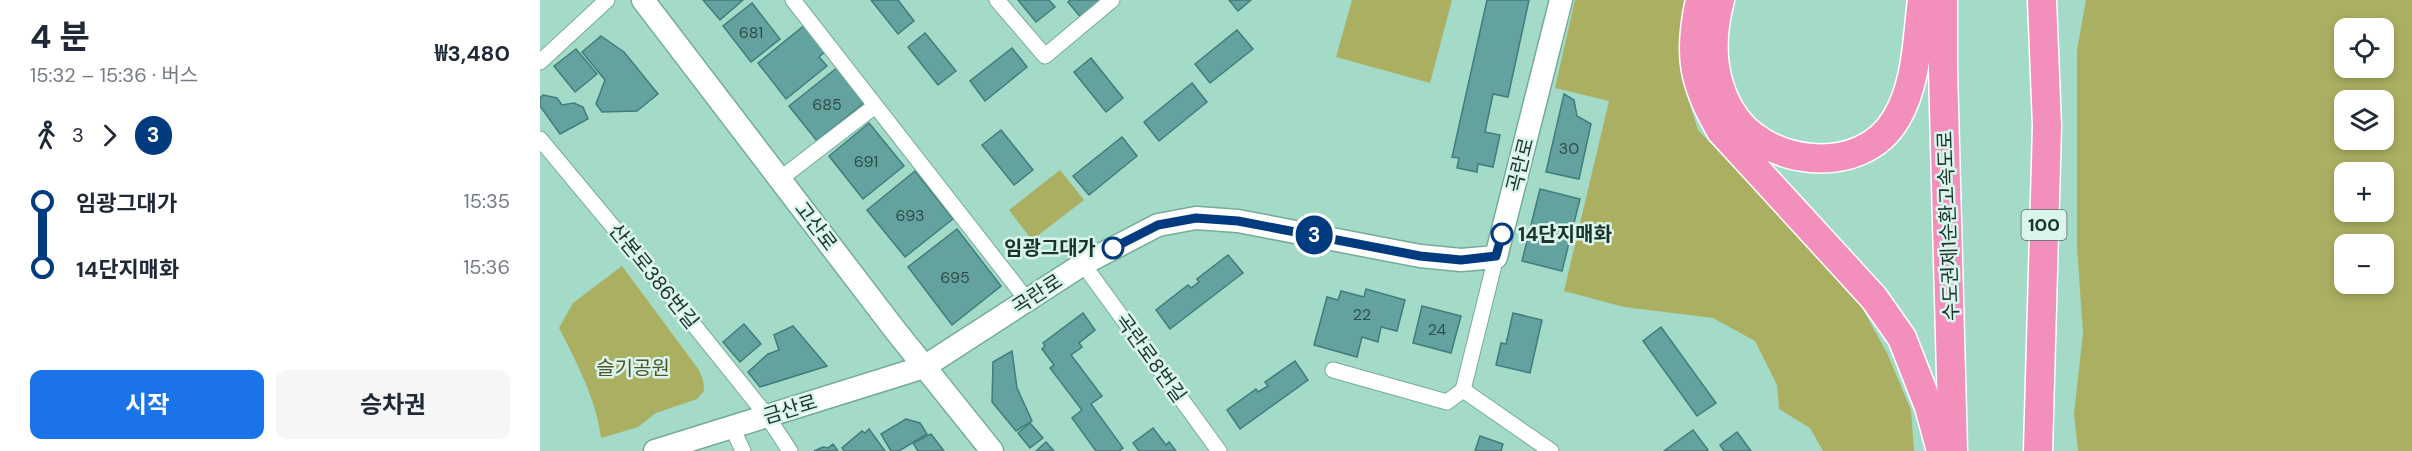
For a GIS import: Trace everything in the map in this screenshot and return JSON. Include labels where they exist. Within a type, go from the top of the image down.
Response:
[{"type":"highway","points":[[1700,0],[1694,36],[1696,72],[1705,104],[1721,131],[1841,259],[1902,338],[1929,407],[1941,451]]},
{"type":"highway","points":[[1720,0],[1712,39],[1715,74],[1730,111],[1750,135],[1773,147],[1798,156],[1826,160],[1854,154],[1878,140],[1896,121],[1912,84],[1922,0]]},
{"type":"highway","name":"수도권제1순환고속도로","points":[[1943,0],[1953,451]]},
{"type":"highway","name":"100","points":[[2038,451],[2047,126],[2042,0]]},
{"type":"highway","points":[[2047,126],[2057,0]]},
{"type":"street","points":[[540,62],[607,0]]},
{"type":"street","name":"고산로","points":[[643,0],[924,367],[992,451]]},
{"type":"street","points":[[793,0],[1027,300]]},
{"type":"street","points":[[997,0],[1045,56],[1112,0]]},
{"type":"street","name":"곡란로","points":[[924,367],[1083,264],[1158,225],[1196,218],[1238,221],[1420,256],[1461,260],[1496,256],[1561,0]]},
{"type":"street","points":[[780,179],[875,106]]},
{"type":"street","name":"산본로386번길","points":[[540,138],[767,416],[790,451]]},
{"type":"street","points":[[1333,370],[1447,402],[1463,390],[1496,256]]},
{"type":"street","name":"곡란로8번길","points":[[1083,264],[1219,451]]},
{"type":"street","name":"금산로","points":[[655,451],[698,445],[732,427],[924,367]]},
{"type":"street","points":[[1463,390],[1551,451]]},
{"type":"street","points":[[732,427],[742,451]]},
{"type":"green space","points":[[1352,0],[1452,0],[1430,83],[1336,57]]},
{"type":"green space","points":[[1575,0],[1687,0],[1679,46],[1685,89],[1698,130],[1854,293],[1887,353],[1911,410],[1914,451],[1823,451],[1810,428],[1779,409],[1777,385],[1755,341],[1713,318],[1624,307],[1564,291],[1609,101],[1555,88]]},
{"type":"green space","points":[[2086,0],[2412,0],[2412,451],[2078,451],[2074,414],[2083,333],[2077,247],[2077,50]]},
{"type":"green space","points":[[1060,170],[1084,200],[1032,240],[1009,210]]},
{"type":"green space","name":"슬기공원","points":[[622,266],[699,370],[704,391],[697,399],[656,413],[638,427],[601,438],[590,395],[559,328],[573,303]]},
{"type":"building","points":[[703,0],[743,0],[720,20]]},
{"type":"building","points":[[871,0],[898,0],[914,21],[898,34]]},
{"type":"building","points":[[1018,0],[1049,0],[1055,7],[1036,22]]},
{"type":"building","points":[[1070,0],[1105,0],[1082,19],[1068,2]]},
{"type":"building","points":[[1229,0],[1251,0],[1238,11]]},
{"type":"building","points":[[1487,0],[1529,0],[1508,97],[1493,94],[1485,132],[1500,135],[1493,167],[1478,164],[1477,172],[1457,168],[1459,158],[1452,157]]},
{"type":"building","points":[[752,3],[780,39],[751,62],[723,26]]},
{"type":"building","points":[[806,24],[827,50],[819,57],[827,66],[786,99],[758,63]]},
{"type":"building","points":[[1237,30],[1253,49],[1210,83],[1195,64]]},
{"type":"building","points":[[925,33],[956,71],[938,85],[908,47]]},
{"type":"building","points":[[601,36],[624,52],[658,94],[637,111],[602,112],[596,104],[605,80],[582,52]]},
{"type":"building","points":[[1012,48],[1027,67],[985,101],[970,81]]},
{"type":"building","points":[[576,49],[597,74],[575,92],[554,66]]},
{"type":"building","points":[[1091,58],[1123,98],[1106,112],[1074,72]]},
{"type":"building","points":[[838,67],[865,102],[817,141],[789,106]]},
{"type":"building","points":[[1192,83],[1207,102],[1159,141],[1144,122]]},
{"type":"building","points":[[1564,94],[1574,100],[1577,116],[1591,124],[1579,179],[1546,172]]},
{"type":"building","points":[[543,95],[557,98],[562,105],[574,103],[583,107],[588,119],[560,134],[540,106],[540,98]]},
{"type":"building","points":[[869,123],[904,166],[863,199],[829,156]]},
{"type":"building","points":[[1001,130],[1033,170],[1014,185],[982,145]]},
{"type":"building","points":[[1122,137],[1137,156],[1089,195],[1073,176]]},
{"type":"building","points":[[915,171],[953,219],[905,257],[867,210]]},
{"type":"building","points":[[1540,189],[1580,199],[1562,271],[1522,261]]},
{"type":"building","points":[[957,229],[1001,286],[952,325],[908,267]]},
{"type":"building","points":[[1228,255],[1243,273],[1170,329],[1156,310],[1188,285],[1191,288],[1199,282],[1197,279]]},
{"type":"building","points":[[1366,289],[1405,300],[1397,331],[1381,327],[1378,342],[1362,337],[1357,357],[1314,345],[1327,297],[1338,300],[1341,291],[1364,297]]},
{"type":"building","points":[[1422,306],[1461,316],[1451,353],[1413,343]]},
{"type":"building","points":[[1083,313],[1095,330],[1079,343],[1082,347],[1071,355],[1102,396],[1091,404],[1123,448],[1119,451],[1096,451],[1072,418],[1082,410],[1050,368],[1054,365],[1042,349],[1045,346],[1043,343]]},
{"type":"building","points":[[1513,313],[1542,320],[1530,373],[1496,365],[1501,343],[1506,344]]},
{"type":"building","points":[[744,324],[761,344],[740,362],[723,342]]},
{"type":"building","points":[[793,326],[827,366],[760,387],[748,372],[768,354],[779,350],[774,335]]},
{"type":"building","points":[[1661,327],[1716,403],[1697,416],[1643,341]]},
{"type":"building","points":[[1012,351],[1017,388],[1032,421],[1016,431],[992,402],[993,362]]},
{"type":"building","points":[[1295,361],[1308,380],[1240,429],[1227,410],[1256,389],[1258,392],[1268,386],[1265,382]]},
{"type":"building","points":[[906,419],[920,423],[927,434],[899,451],[891,451],[881,434]]},
{"type":"building","points":[[1030,423],[1043,438],[1030,448],[1018,433]]},
{"type":"building","points":[[1153,428],[1166,445],[1169,442],[1176,451],[1139,451],[1133,443]]},
{"type":"building","points":[[869,429],[885,451],[844,451],[842,448],[862,431],[865,433]]},
{"type":"building","points":[[1693,430],[1708,450],[1664,451]]},
{"type":"building","points":[[1737,432],[1751,451],[1724,451],[1720,445]]},
{"type":"building","points":[[931,434],[944,451],[918,451],[913,443]]},
{"type":"building","points":[[1480,436],[1503,444],[1501,451],[1475,451]]},
{"type":"building","points":[[1046,442],[1054,451],[1036,451]]},
{"type":"building","points":[[833,444],[838,451],[814,451],[823,447],[828,448]]},
{"type":"bus line","name":"3","points":[[1113,248],[1158,225],[1196,218],[1238,221],[1420,256],[1461,260],[1496,256],[1502,234]]},
{"type":"place","name":"14단지매화","points":[[1502,234]]},
{"type":"place","name":"임광그대가","points":[[1113,248]]}]
